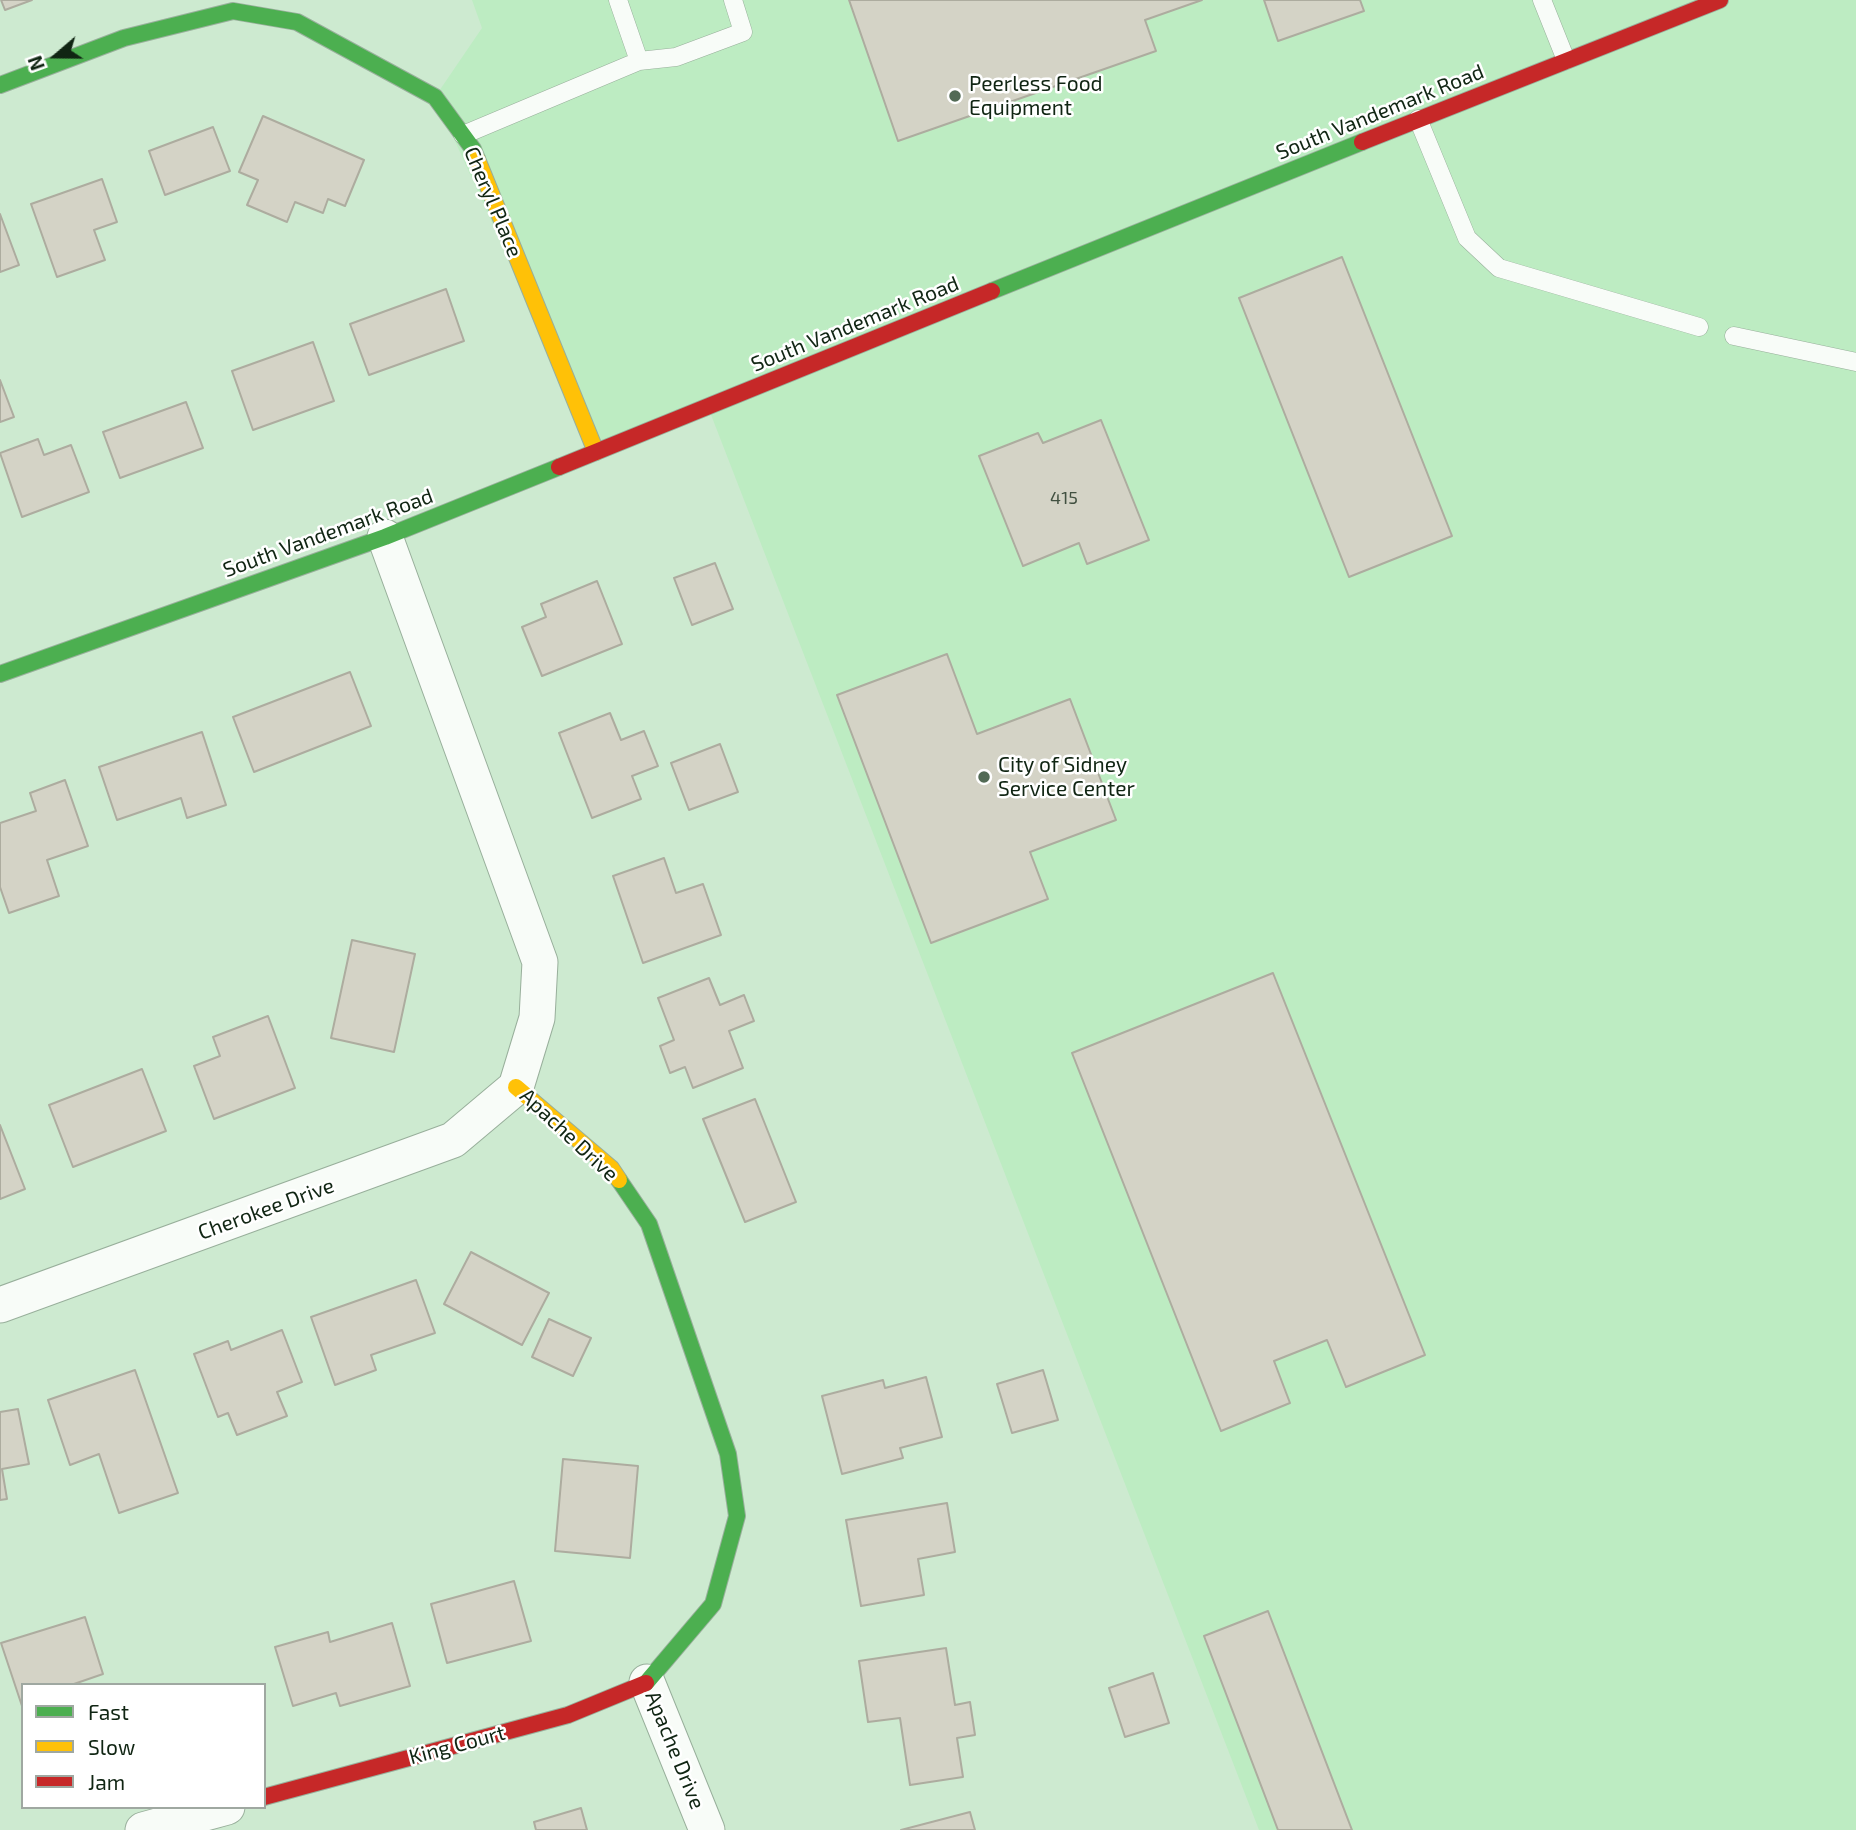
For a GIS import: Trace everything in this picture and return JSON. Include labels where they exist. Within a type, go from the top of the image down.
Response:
[{"type":"street","name":"South Vandemark Road","points":[[0,674],[385,537],[1418,119],[1720,0]]},
{"type":"street","points":[[0,85],[124,38],[231,5]]},
{"type":"street","name":"Cheryl Place","points":[[231,5],[297,22],[435,97],[473,149],[596,452]]},
{"type":"street","name":"Apache Drive","points":[[385,537],[540,962],[537,1018],[516,1087],[611,1168],[649,1224],[728,1454],[737,1516],[713,1604],[647,1682],[707,1830]]},
{"type":"street","name":"Cherokee Drive","points":[[0,1305],[453,1140],[516,1087]]},
{"type":"street","name":"King Court","points":[[266,1796],[568,1715],[647,1682]]},
{"type":"street","points":[[143,1830],[220,1809]]},
{"type":"lane","points":[[618,0],[639,61]]},
{"type":"lane","points":[[463,135],[639,61],[677,57],[743,32],[733,0]]},
{"type":"lane","points":[[1542,0],[1566,60]]},
{"type":"lane","points":[[1418,119],[1467,238],[1499,268],[1699,327]]},
{"type":"lane","points":[[1734,336],[1856,362]]},
{"type":"shaded area","points":[[472,0],[1856,0],[1856,1830],[1259,1830],[708,407],[596,452],[435,97],[482,28]]},
{"type":"building","points":[[1,0],[32,0],[5,10]]},
{"type":"building","name":"Peerless Food Equipment","points":[[849,0],[1202,0],[1145,20],[1156,51],[898,141]]},
{"type":"building","points":[[1264,0],[1360,0],[1364,11],[1278,41]]},
{"type":"building","points":[[263,116],[364,160],[345,206],[328,199],[323,213],[295,202],[287,222],[247,205],[258,180],[239,172]]},
{"type":"building","points":[[213,127],[230,171],[165,195],[149,151]]},
{"type":"building","points":[[102,179],[117,222],[94,230],[105,260],[57,277],[31,204]]},
{"type":"building","points":[[0,214],[19,265],[0,272]]},
{"type":"building","points":[[1342,257],[1452,536],[1349,577],[1239,298]]},
{"type":"building","points":[[446,289],[464,341],[369,375],[350,324]]},
{"type":"building","points":[[313,342],[334,401],[253,430],[232,371]]},
{"type":"building","points":[[0,380],[14,417],[0,422]]},
{"type":"building","points":[[186,402],[203,448],[120,478],[103,432]]},
{"type":"building","points":[[1101,420],[1149,540],[1087,564],[1079,543],[1023,566],[979,456],[1038,433],[1043,443]]},
{"type":"building","points":[[38,439],[44,455],[71,445],[89,492],[22,517],[0,453]]},
{"type":"building","points":[[715,563],[733,609],[692,625],[674,578]]},
{"type":"building","points":[[597,581],[622,644],[542,676],[522,627],[546,617],[541,604]]},
{"type":"building","name":"City of Sidney Service Center","points":[[947,654],[977,734],[1070,699],[1116,820],[1030,852],[1048,899],[931,943],[837,695]]},
{"type":"building","points":[[350,672],[371,726],[254,772],[233,717]]},
{"type":"building","points":[[610,713],[621,740],[644,731],[658,766],[632,776],[641,799],[592,818],[559,733]]},
{"type":"building","points":[[202,732],[226,805],[187,818],[181,798],[117,820],[99,767]]},
{"type":"building","points":[[720,744],[738,792],[689,810],[671,763]]},
{"type":"building","points":[[65,780],[88,846],[47,860],[59,896],[9,913],[0,887],[0,823],[36,811],[30,793]]},
{"type":"building","points":[[664,858],[676,893],[703,884],[721,935],[643,963],[613,876]]},
{"type":"building","points":[[352,940],[415,954],[394,1052],[331,1038]]},
{"type":"building","points":[[1273,973],[1425,1355],[1346,1387],[1327,1340],[1274,1361],[1290,1403],[1221,1431],[1072,1053]]},
{"type":"building","points":[[709,978],[720,1005],[744,995],[754,1021],[729,1031],[743,1068],[693,1088],[685,1067],[670,1073],[660,1046],[674,1040],[658,998]]},
{"type":"building","points":[[268,1016],[295,1088],[214,1119],[194,1066],[220,1056],[213,1037]]},
{"type":"building","points":[[142,1069],[166,1131],[73,1167],[49,1105]]},
{"type":"building","points":[[755,1099],[796,1202],[745,1222],[703,1119]]},
{"type":"building","points":[[0,1125],[25,1189],[0,1199]]},
{"type":"building","points":[[471,1252],[549,1293],[522,1345],[444,1304]]},
{"type":"building","points":[[416,1280],[435,1333],[371,1355],[376,1370],[335,1385],[311,1317]]},
{"type":"building","points":[[549,1319],[591,1338],[573,1376],[532,1357]]},
{"type":"building","points":[[282,1330],[302,1382],[277,1392],[287,1416],[237,1435],[228,1413],[218,1417],[194,1354],[228,1341],[231,1350]]},
{"type":"building","points":[[135,1370],[178,1493],[119,1513],[99,1454],[70,1465],[48,1400]]},
{"type":"building","points":[[1043,1370],[1058,1420],[1012,1433],[997,1384]]},
{"type":"building","points":[[926,1377],[942,1437],[900,1448],[903,1458],[842,1474],[822,1396],[883,1380],[885,1388]]},
{"type":"building","points":[[18,1409],[29,1464],[2,1469],[7,1499],[0,1500],[0,1412]]},
{"type":"building","points":[[563,1459],[638,1466],[630,1558],[555,1551]]},
{"type":"building","points":[[947,1503],[955,1552],[918,1559],[924,1595],[861,1606],[846,1520]]},
{"type":"building","points":[[514,1581],[531,1641],[447,1663],[431,1604]]},
{"type":"building","points":[[1268,1611],[1352,1830],[1278,1830],[1204,1636]]},
{"type":"building","points":[[85,1617],[103,1674],[77,1683],[21,1683],[21,1703],[1,1643]]},
{"type":"building","points":[[392,1623],[410,1686],[340,1706],[336,1693],[293,1706],[275,1647],[328,1632],[330,1642]]},
{"type":"building","points":[[946,1648],[955,1705],[970,1702],[975,1735],[957,1738],[963,1777],[910,1785],[900,1718],[868,1722],[859,1661]]},
{"type":"building","points":[[1153,1673],[1169,1723],[1125,1737],[1109,1688]]},
{"type":"building","points":[[581,1808],[587,1830],[536,1830],[534,1822]]},
{"type":"building","points":[[970,1812],[975,1830],[901,1830]]},
{"type":"traffic: fast","points":[[0,85],[124,38],[233,11],[297,22],[435,97],[473,149],[477,159]]},
{"type":"traffic: fast","points":[[992,291],[1362,142]]},
{"type":"traffic: fast","points":[[0,674],[385,537],[559,467]]},
{"type":"traffic: fast","points":[[619,1180],[649,1224],[728,1454],[737,1516],[713,1604],[646,1683]]},
{"type":"traffic: slow","points":[[477,159],[596,452]]},
{"type":"traffic: slow","points":[[516,1087],[611,1168],[619,1180]]},
{"type":"traffic: jam","points":[[1362,142],[1720,0]]},
{"type":"traffic: jam","points":[[559,467],[992,291]]},
{"type":"traffic: jam","points":[[266,1796],[568,1715],[646,1683]]},
{"type":"place","name":"Peerless Food Equipment","points":[[955,96]]},
{"type":"place","name":"City of Sidney Service Center","points":[[984,777]]}]
